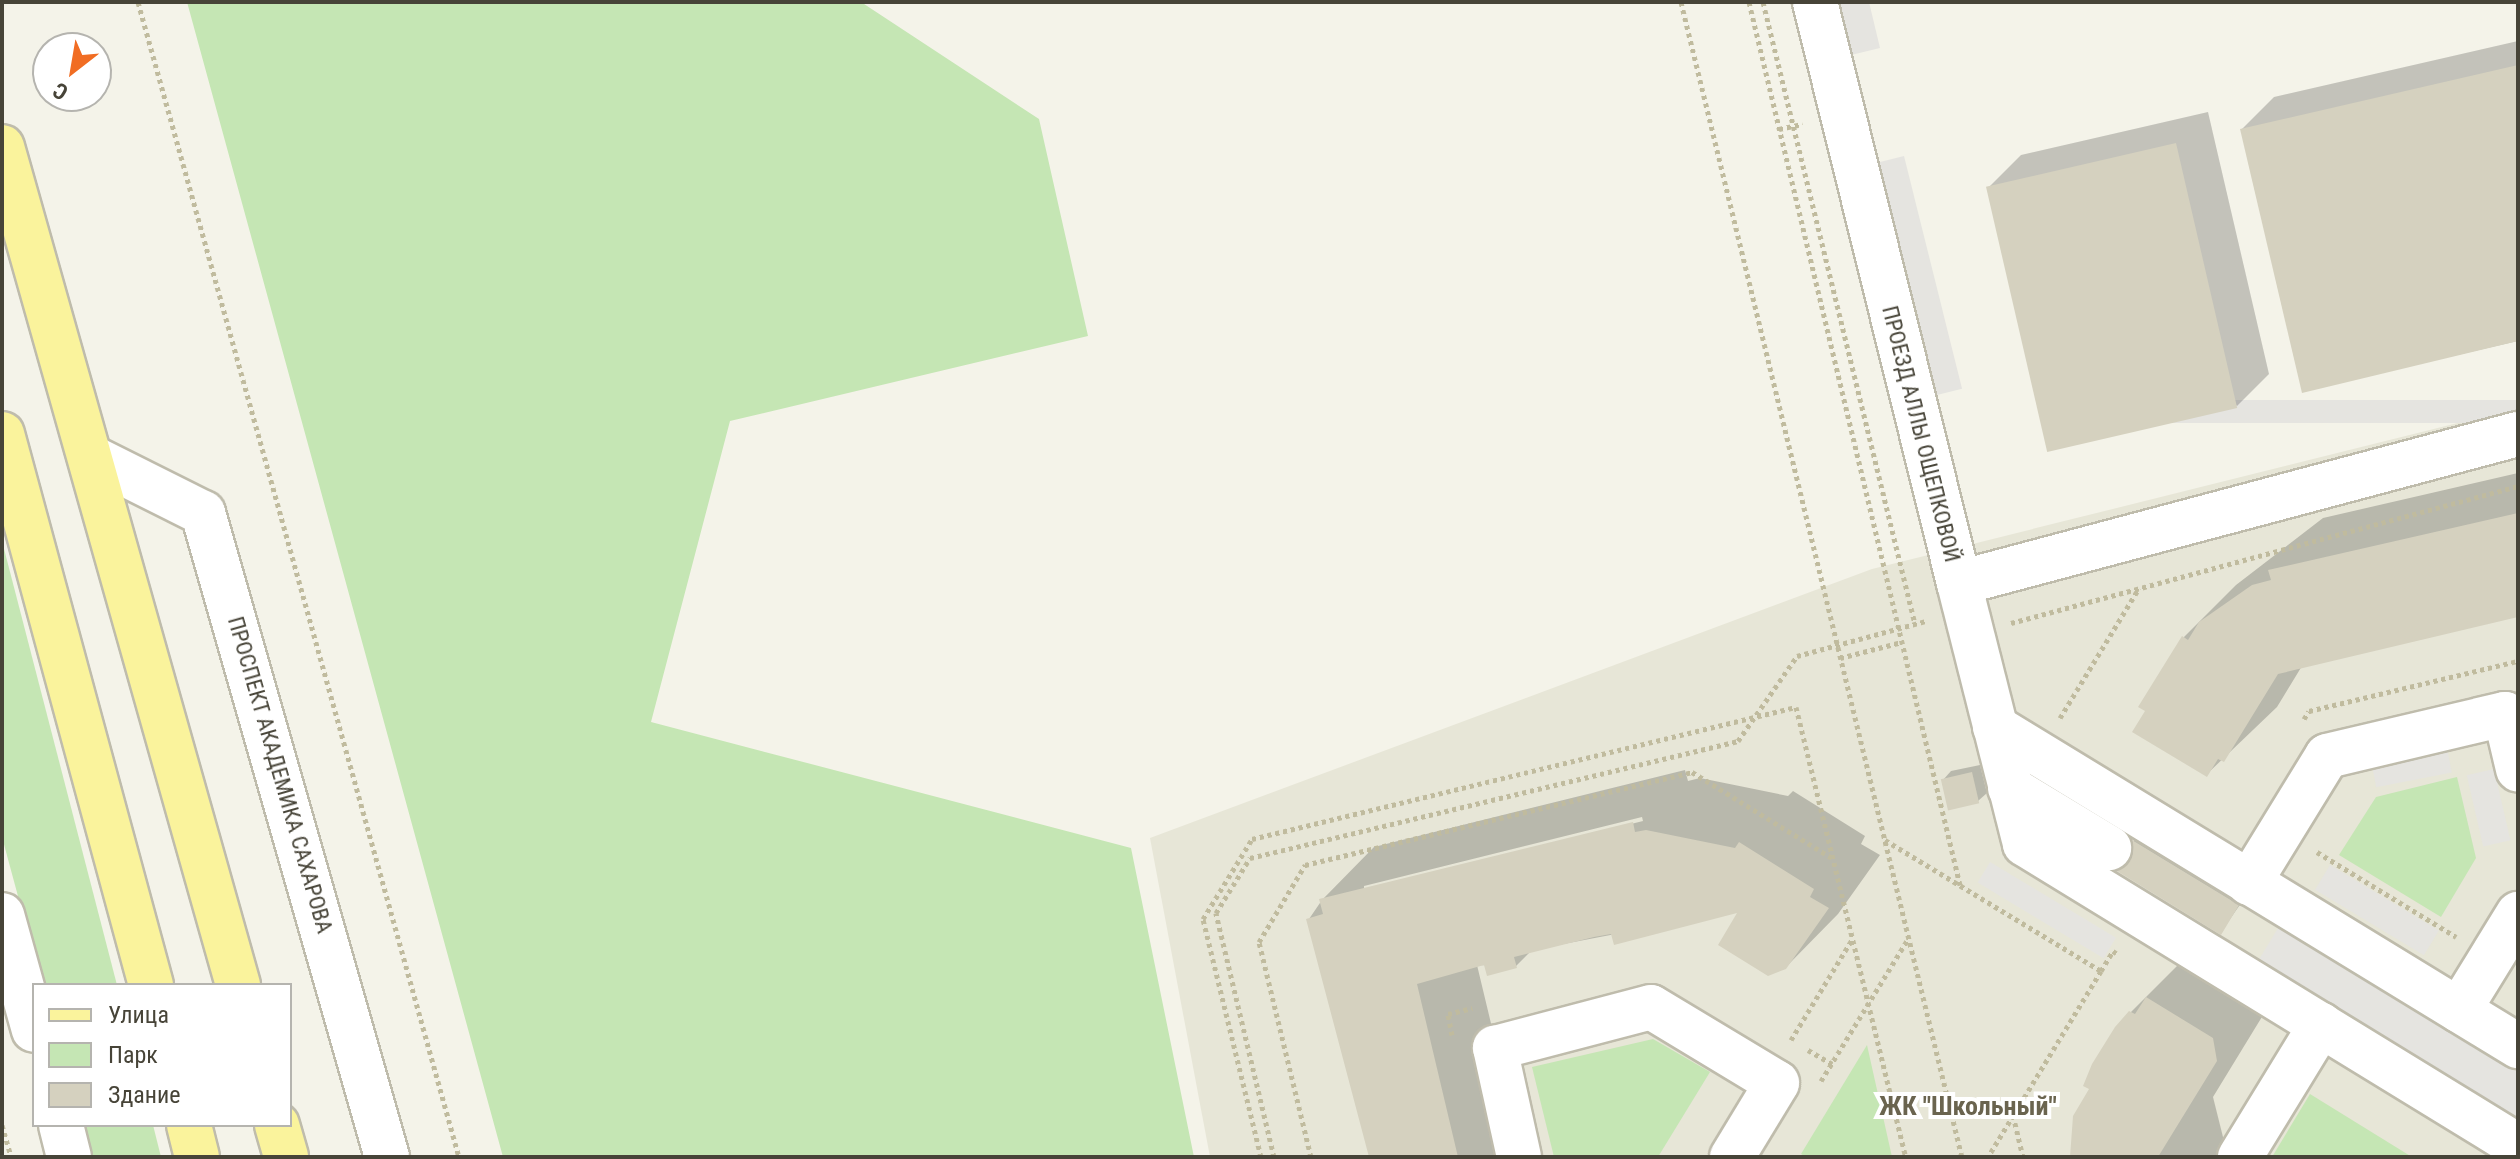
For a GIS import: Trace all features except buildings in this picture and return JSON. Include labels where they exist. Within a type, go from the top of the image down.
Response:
[{"type":"main road","points":[[2,147],[93,458],[237,983]]},
{"type":"main road","points":[[2,434],[150,983]]},
{"type":"main road","points":[[190,1127],[197,1157]]},
{"type":"main road","points":[[278,1127],[286,1157]]},
{"type":"street","name":"ПРОЕЗД АЛЛЫ ОЩЕПКОВОЙ","points":[[1815,2],[1966,609],[2518,434]]},
{"type":"street","name":"ПРОСПЕКТ АКАДЕМИКА САХАРОВА","points":[[93,458],[203,513],[387,1157]]},
{"type":"street","points":[[1966,609],[2025,844],[2518,1146]]},
{"type":"street","points":[[2249,883],[2327,756],[2505,714],[2518,769]]},
{"type":"street","points":[[1995,727],[2518,1046]]},
{"type":"street","points":[[2010,788],[2109,848]]},
{"type":"street","points":[[2459,1010],[2518,914]]},
{"type":"street","points":[[2,915],[32,1023]]},
{"type":"street","points":[[1519,1157],[1495,1048],[1651,1007],[1777,1083],[1732,1157]]},
{"type":"street","points":[[2240,1157],[2321,1025]]},
{"type":"street","points":[[62,1127],[69,1157]]},
{"type":"path","points":[[138,2],[459,1157]]},
{"type":"path","points":[[1681,2],[1962,1157]]},
{"type":"path","points":[[1749,2],[1960,885]]},
{"type":"path","points":[[1763,2],[1915,624]]},
{"type":"path","points":[[1274,1157],[1216,913],[1250,858],[1738,741],[1797,656],[1966,609],[2139,588],[2518,486]]},
{"type":"path","points":[[2038,753],[2139,588]]},
{"type":"path","points":[[1840,658],[1902,642]]},
{"type":"path","points":[[2302,723],[2309,711],[2518,661]]},
{"type":"path","points":[[2050,706],[2075,721]]},
{"type":"path","points":[[1261,1157],[1203,919],[1252,839],[1796,707],[1906,1157]]},
{"type":"path","points":[[1311,1157],[1259,942],[1305,865],[1692,772],[1833,858]]},
{"type":"path","points":[[2282,830],[2491,958]]},
{"type":"path","points":[[1885,840],[2101,971]]},
{"type":"path","points":[[1791,1040],[1853,938]]},
{"type":"path","points":[[1816,1090],[1909,939]]},
{"type":"path","points":[[1988,1157],[2113,951],[2126,959]]},
{"type":"path","points":[[2013,1115],[2023,1157]]},
{"type":"path","points":[[2,1125],[11,1157]]},
{"type":"shaded area","points":[[1834,2],[1869,2],[1880,48],[1847,56]]},
{"type":"shaded area","points":[[1904,156],[1962,389],[1929,397],[1871,164]]},
{"type":"shaded area","points":[[2101,400],[2518,400],[2518,423],[2101,423]]},
{"type":"shaded area","points":[[2518,408],[2518,1157],[1210,1157],[1150,838],[1872,569]]},
{"type":"shaded area","points":[[2447,748],[2452,773],[2376,787],[2371,763]]},
{"type":"shaded area","points":[[2494,769],[2510,840],[2483,846],[2467,775]]},
{"type":"shaded area","points":[[1990,862],[2116,938],[2104,958],[1978,883]]},
{"type":"shaded area","points":[[2330,865],[2439,930],[2424,955],[2315,890]]},
{"type":"shaded area","points":[[2286,915],[2518,1058],[2518,1133],[2252,971]]},
{"type":"green space","points":[[187,2],[861,2],[1039,119],[1088,336],[730,421],[651,722],[1131,848],[1194,1157],[503,1157]]},
{"type":"green space","points":[[2,541],[116,983],[41,983],[2,837]]},
{"type":"green space","points":[[2457,777],[2476,858],[2441,917],[2339,855],[2376,797]]},
{"type":"green space","points":[[1653,1039],[1710,1072],[1658,1157],[1554,1157],[1532,1067]]},
{"type":"green space","points":[[1867,1045],[1892,1157],[1806,1157],[1801,1154]]},
{"type":"green space","points":[[2310,1094],[2412,1157],[2272,1157]]},
{"type":"green space","points":[[80,1127],[154,1127],[161,1157],[88,1157]]},
{"type":"district","name":"ЖК \"Школьный\"","points":[[1968,1107]]}]
